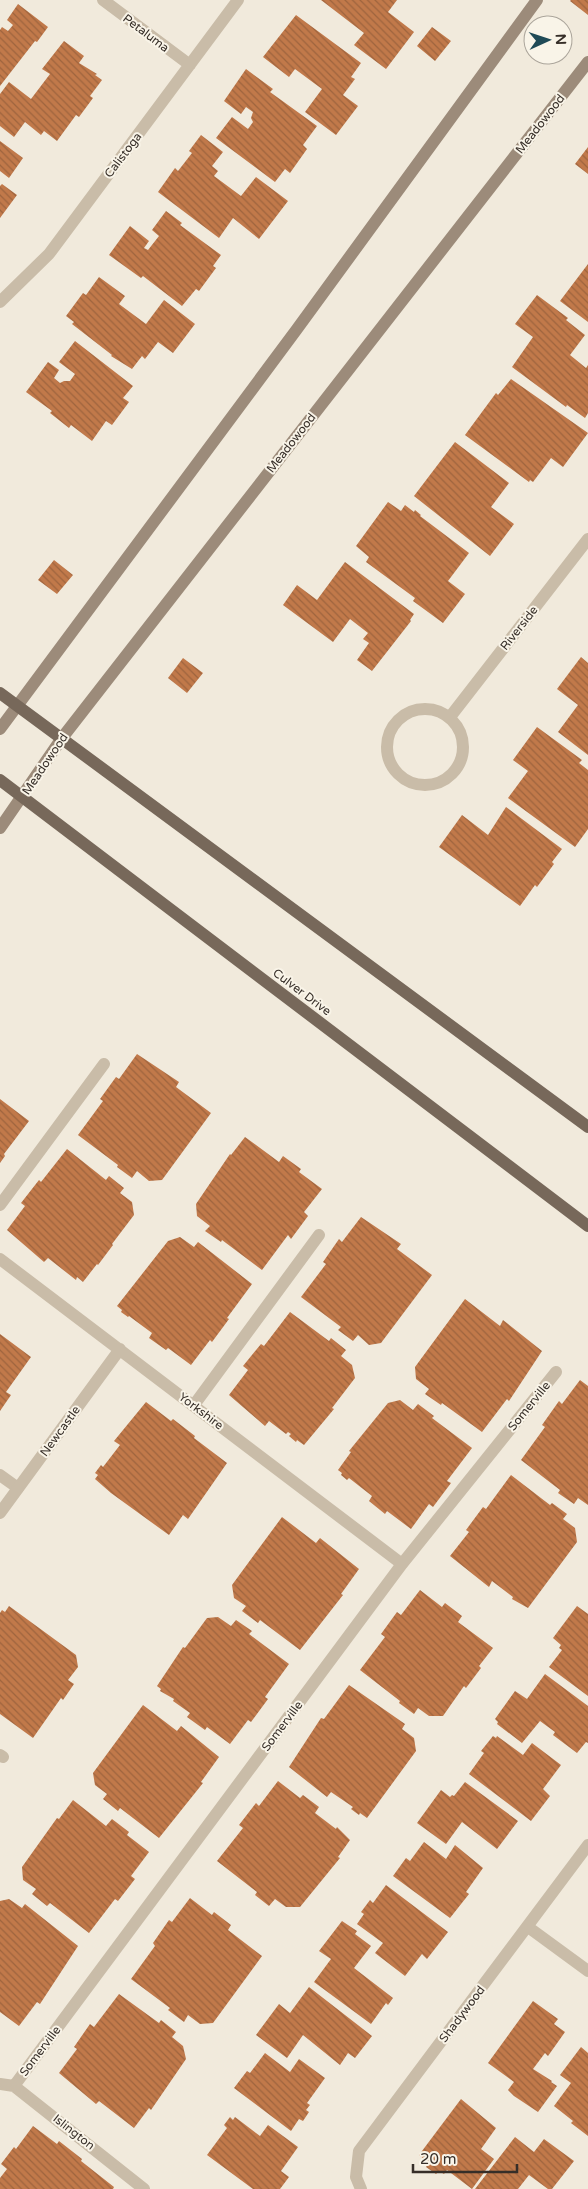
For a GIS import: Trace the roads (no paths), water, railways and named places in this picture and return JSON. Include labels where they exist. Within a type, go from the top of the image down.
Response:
[{"type":"main road","points":[[0,729],[285,345],[536,0]]},
{"type":"main road","name":"Meadowood","points":[[0,828],[62,738],[588,62]]},
{"type":"main road","points":[[0,693],[588,1128]]},
{"type":"main road","name":"Culver Drive","points":[[0,780],[588,1226]]},
{"type":"street","name":"Petaluma","points":[[103,0],[190,65]]},
{"type":"street","name":"Calistoga","points":[[0,302],[49,254],[238,0]]},
{"type":"street","name":"Riverside","points":[[450,718],[588,540]]},
{"type":"street","points":[[420,708],[436,710],[450,718],[460,730],[464,746],[461,762],[452,775],[438,784],[422,786],[407,781],[394,771],[388,756],[387,740],[393,725],[405,714],[420,708]]},
{"type":"street","points":[[0,1206],[104,1064]]},
{"type":"street","points":[[194,1406],[319,1235]]},
{"type":"street","name":"Yorkshire","points":[[0,1259],[402,1564]]},
{"type":"street","name":"Newcastle","points":[[0,1513],[120,1350]]},
{"type":"street","name":"Somerville","points":[[14,2086],[402,1564],[556,1372]]},
{"type":"street","points":[[0,1475],[18,1488]]},
{"type":"street","name":"Shadywood","points":[[361,2189],[356,2177],[359,2151],[375,2127],[528,1927],[588,1845]]},
{"type":"street","points":[[528,1927],[588,1971]]},
{"type":"street","points":[[0,2084],[14,2086]]},
{"type":"street","name":"Islington","points":[[14,2086],[144,2189]]}]
